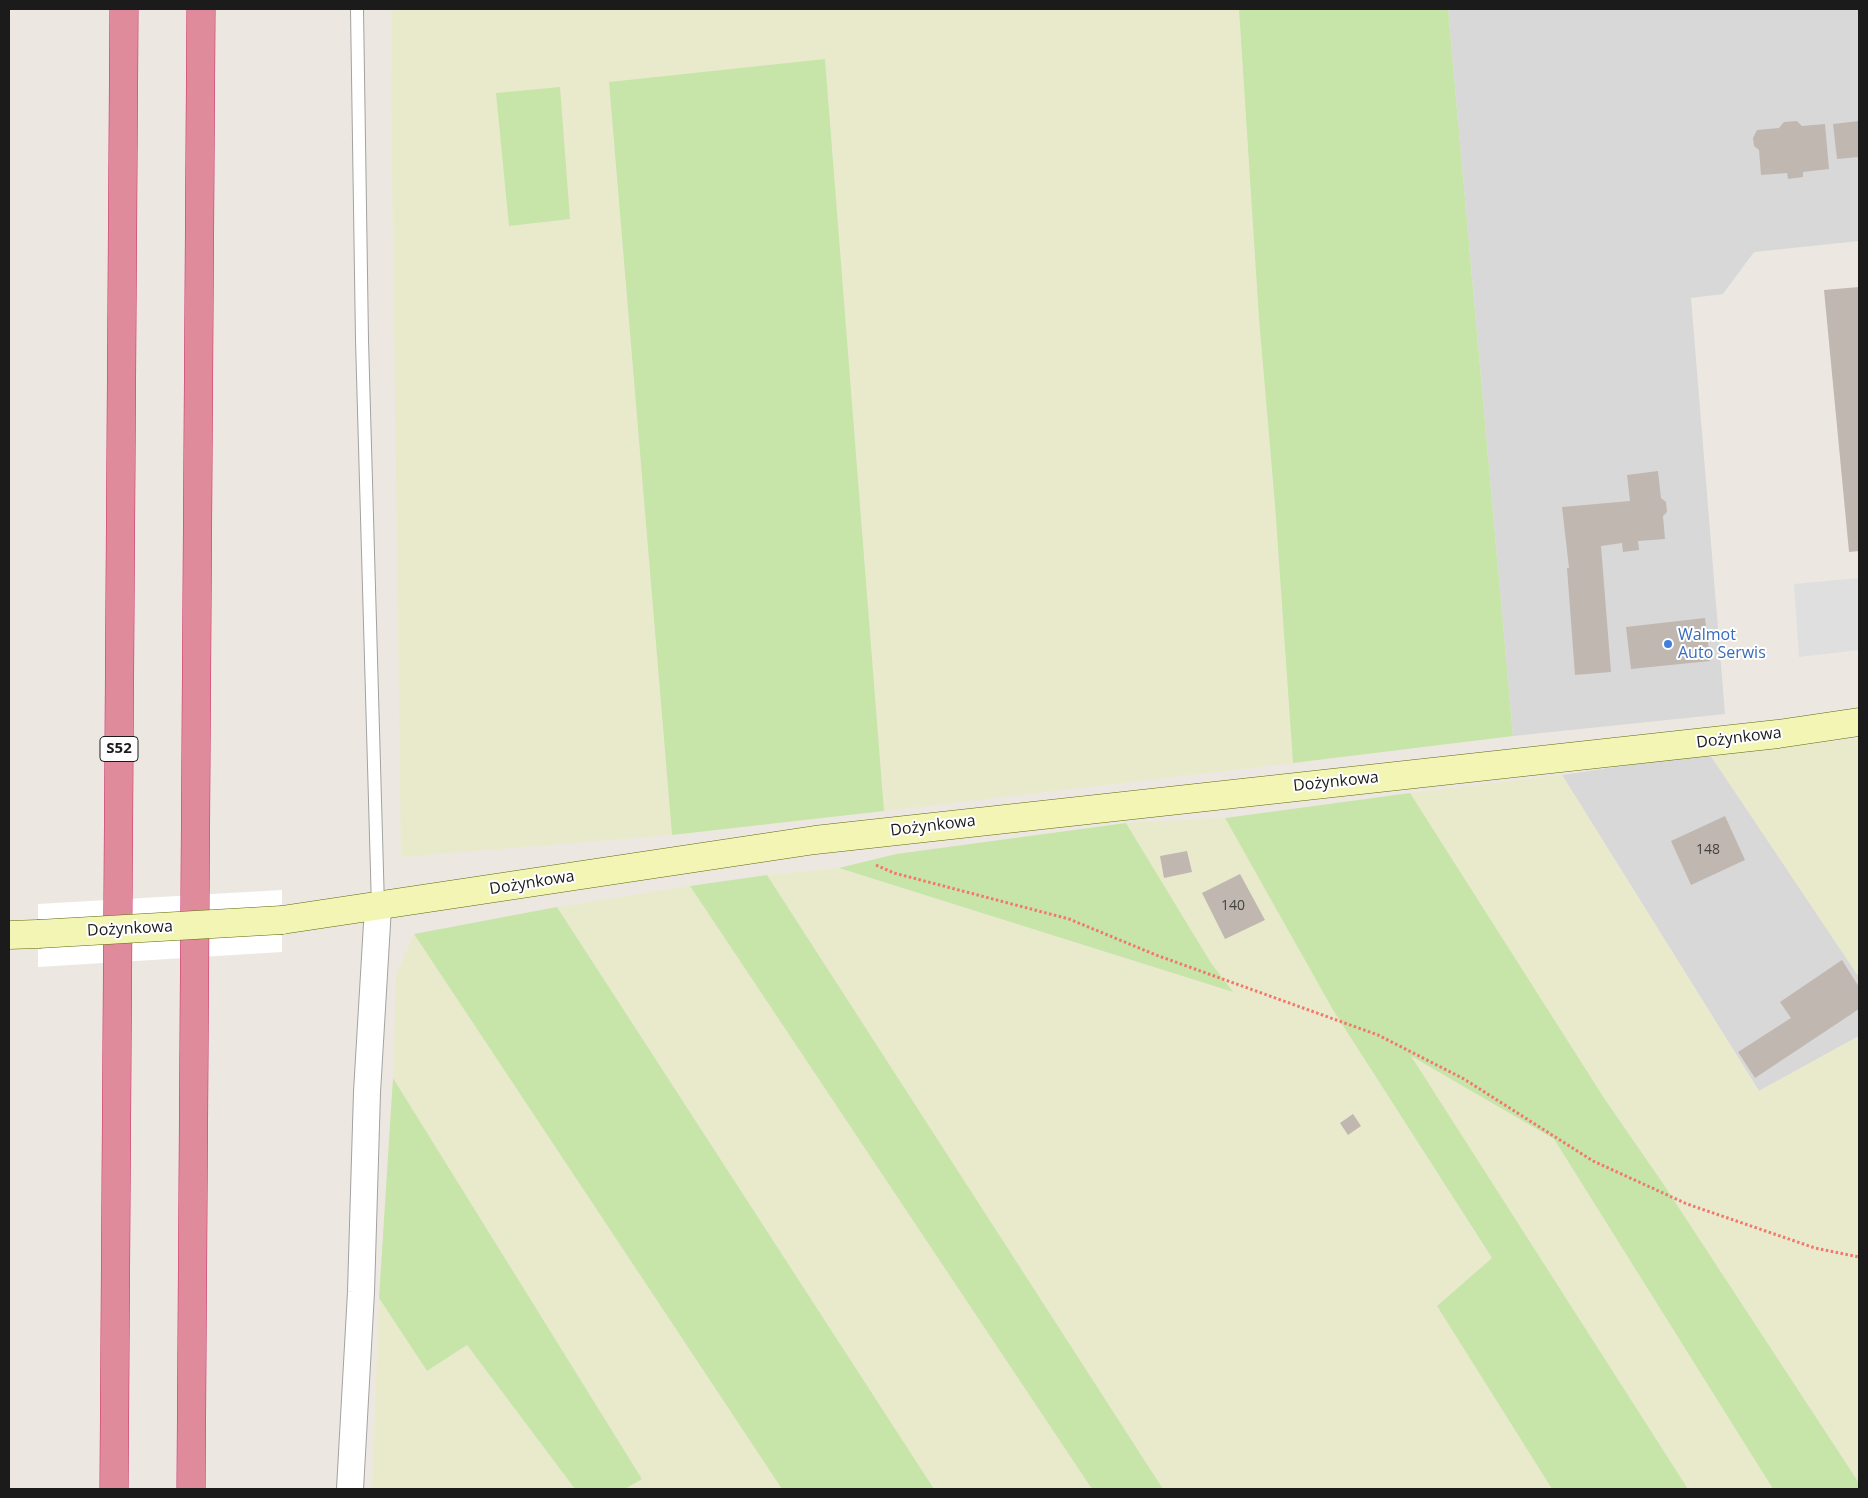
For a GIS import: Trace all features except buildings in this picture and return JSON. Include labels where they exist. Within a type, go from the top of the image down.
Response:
[{"type":"highway","name":"S52","points":[[114,1489],[124,9]]},
{"type":"highway","points":[[191,1489],[202,9]]},
{"type":"street","name":"Dożynkowa","points":[[9,935],[282,920],[815,840],[1778,734],[1859,722]]},
{"type":"street","points":[[350,1489],[361,1292],[367,1092],[378,907]]},
{"type":"lane","points":[[358,9],[362,340],[378,907]]},
{"type":"path","points":[[868,862],[894,873],[1069,920],[1156,956],[1378,1035],[1464,1079],[1593,1161],[1687,1204],[1814,1248],[1859,1257]]},
{"type":"shaded area","points":[[1448,9],[1859,9],[1859,241],[1754,252],[1723,294],[1691,298],[1725,714],[1513,736]]},
{"type":"shaded area","points":[[1859,578],[1859,650],[1799,657],[1794,584]]},
{"type":"shaded area","points":[[1709,753],[1859,977],[1859,1036],[1759,1091],[1562,775]]},
{"type":"green space","points":[[392,9],[1239,9],[1259,319],[1275,505],[1293,763],[884,811],[825,60],[609,82],[672,835],[401,857],[391,94]]},
{"type":"green space","points":[[1239,9],[1448,9],[1513,736],[1293,763],[1275,505],[1259,319]]},
{"type":"green space","points":[[825,59],[884,811],[672,835],[609,82]]},
{"type":"green space","points":[[560,87],[570,219],[509,226],[496,93]]},
{"type":"green space","points":[[1859,739],[1859,977],[1709,753]]},
{"type":"green space","points":[[1562,775],[1759,1091],[1859,1036],[1859,1483],[1662,1182],[1604,1098],[1410,793]]},
{"type":"green space","points":[[1410,793],[1604,1098],[1662,1182],[1859,1483],[1859,1489],[1773,1489],[1554,1139],[1411,1056],[1688,1489],[1552,1489],[1437,1306],[1492,1258],[1333,1010],[1225,818]]},
{"type":"green space","points":[[1225,818],[1333,1010],[1492,1259],[1437,1306],[1552,1489],[1163,1489],[767,875],[839,868],[1232,992],[1211,963],[1126,823]]},
{"type":"green space","points":[[1126,823],[1211,963],[1233,992],[839,868],[896,854]]},
{"type":"green space","points":[[767,875],[1163,1489],[1092,1489],[690,886]]},
{"type":"green space","points":[[690,886],[1092,1489],[934,1489],[557,907]]},
{"type":"green space","points":[[557,907],[934,1489],[782,1489],[414,934]]},
{"type":"green space","points":[[414,934],[782,1489],[625,1489],[642,1479],[393,1078],[396,975]]},
{"type":"green space","points":[[1410,1056],[1554,1139],[1773,1489],[1688,1489]]},
{"type":"green space","points":[[393,1078],[642,1479],[625,1489],[575,1489],[467,1345],[427,1371],[379,1298]]},
{"type":"green space","points":[[379,1298],[427,1371],[467,1345],[575,1489],[372,1489]]},
{"type":"pier","points":[[282,890],[282,952],[38,967],[38,904]]},
{"type":"place","name":"Walmot Auto Serwis","points":[[1668,644]]}]
